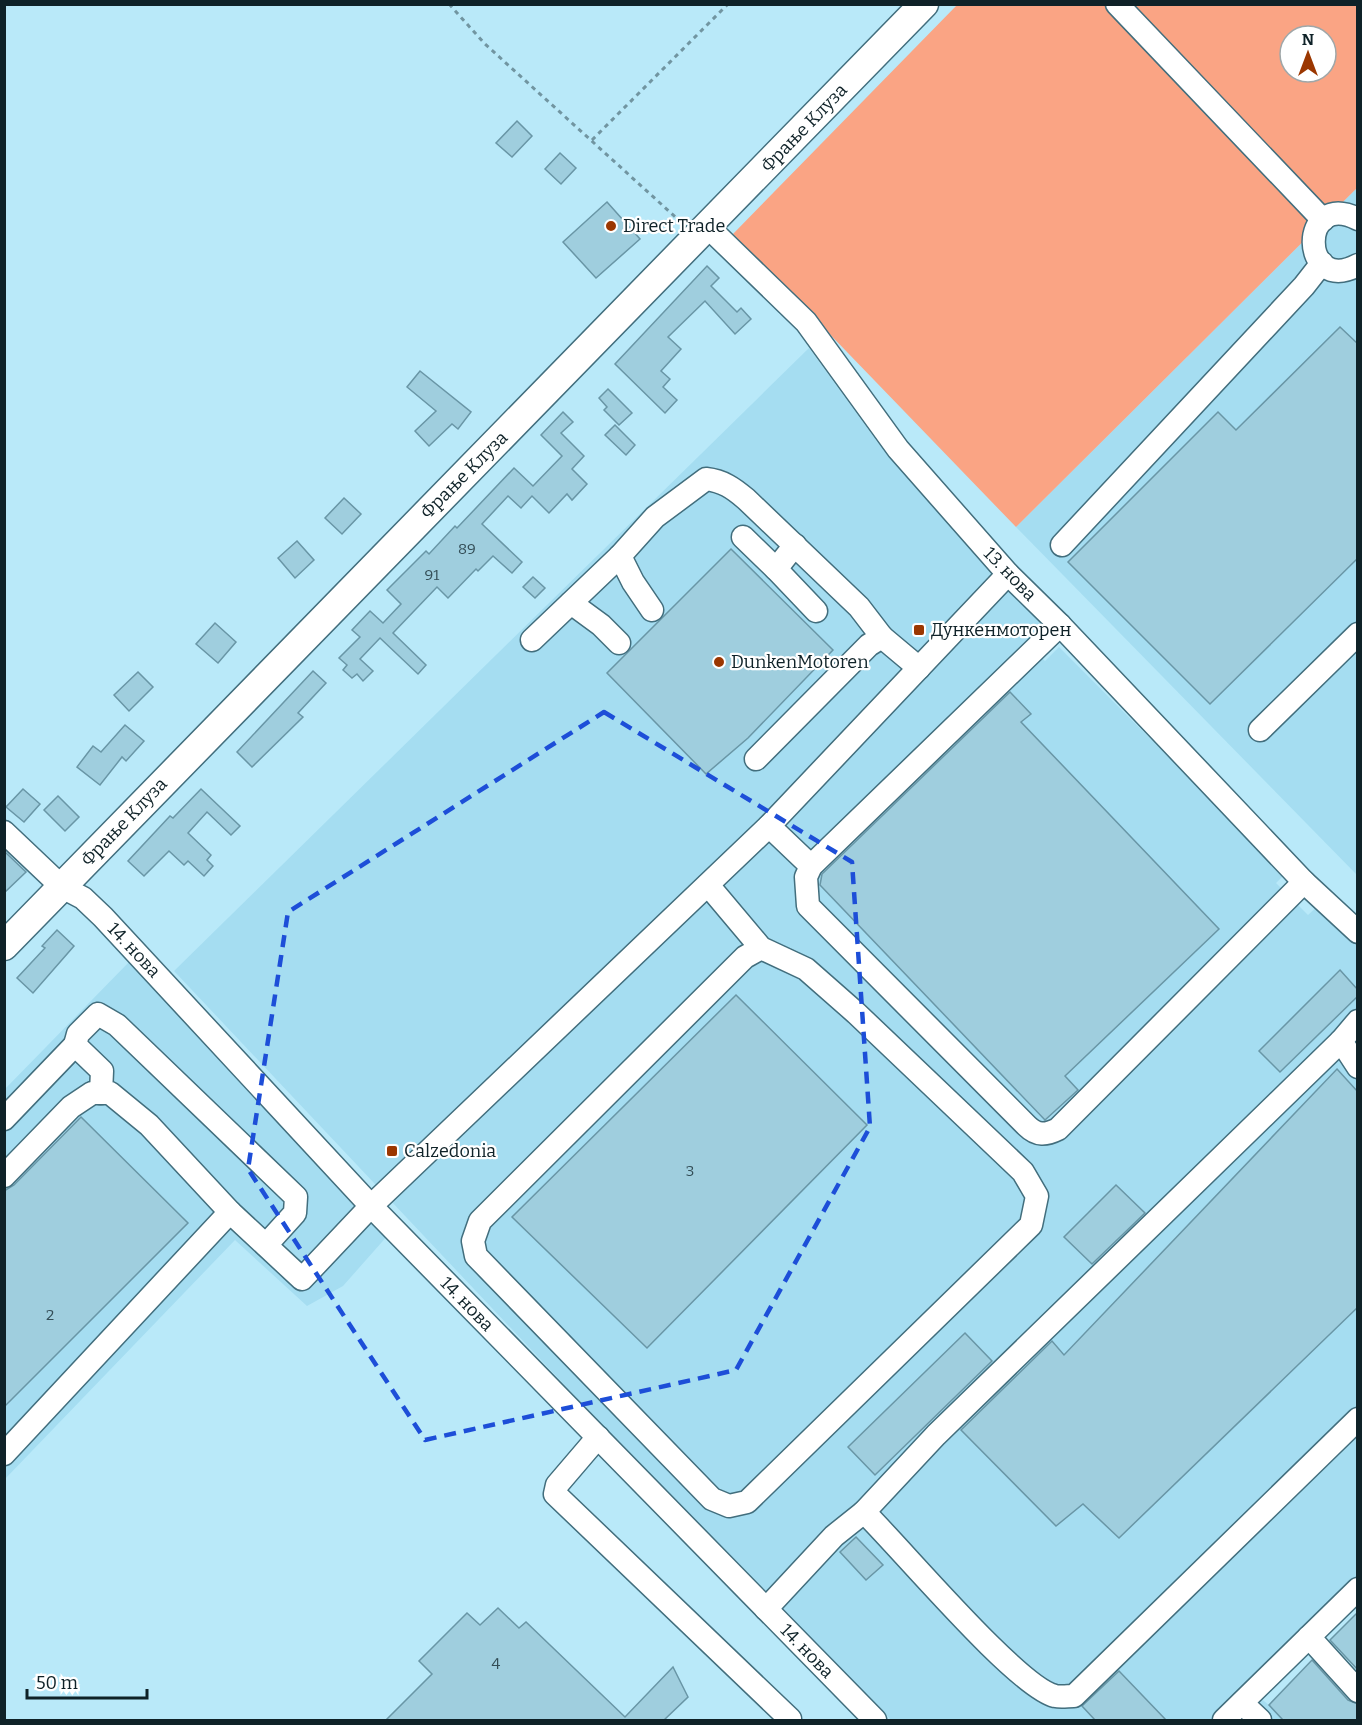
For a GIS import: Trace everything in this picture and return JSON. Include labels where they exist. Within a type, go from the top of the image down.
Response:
[{"type":"main road","name":"Фрање Клуза","points":[[4,946],[924,4]]},
{"type":"street","points":[[1117,4],[1323,220]]},
{"type":"street","points":[[1358,219],[1340,213],[1323,220],[1313,233],[1312,242],[1317,257],[1322,263],[1336,270],[1358,265]]},
{"type":"street","name":"13. нова","points":[[702,232],[806,322],[898,449],[1008,574],[1060,625],[1304,882],[1358,932]]},
{"type":"street","points":[[1062,545],[1304,286],[1322,263]]},
{"type":"street","points":[[532,640],[620,556],[655,517],[706,479],[718,480],[732,488],[859,607],[882,637],[919,668]]},
{"type":"street","points":[[743,537],[816,611]]},
{"type":"street","points":[[776,569],[795,545]]},
{"type":"street","points":[[620,556],[651,610]]},
{"type":"street","points":[[4,1176],[71,1107],[92,1093],[110,1093],[149,1125],[230,1212],[302,1279],[371,1206],[769,826],[1008,574]]},
{"type":"street","points":[[571,603],[601,625],[619,643]]},
{"type":"street","points":[[1060,625],[811,866],[806,877],[808,906],[1034,1133],[1047,1134],[1058,1129],[1304,882]]},
{"type":"street","points":[[1260,730],[1358,634]]},
{"type":"street","points":[[756,759],[868,645],[882,637]]},
{"type":"street","points":[[769,826],[811,866]]},
{"type":"street","name":"14. нова","points":[[4,832],[62,887],[83,898],[103,917],[371,1206],[875,1720]]},
{"type":"street","points":[[708,885],[761,948],[806,969],[856,1012],[1023,1172],[1037,1196],[1031,1226],[747,1502],[729,1506],[712,1499],[476,1256],[473,1241],[480,1221],[746,957],[761,948]]},
{"type":"street","points":[[4,1119],[75,1045],[78,1034],[98,1014],[105,1017],[296,1197],[295,1213],[266,1245]]},
{"type":"street","points":[[766,1609],[834,1536],[864,1512],[936,1435],[1341,1041],[1358,1021]]},
{"type":"street","points":[[1341,1041],[1358,1067]]},
{"type":"street","points":[[75,1045],[102,1071],[101,1093]]},
{"type":"street","points":[[4,1454],[230,1212]]},
{"type":"street","points":[[864,1512],[988,1644],[1032,1683],[1055,1696],[1074,1696],[1358,1419]]},
{"type":"street","points":[[598,1437],[557,1485],[555,1494],[790,1719]]},
{"type":"street","points":[[1224,1720],[1358,1589]]},
{"type":"street","points":[[1309,1637],[1358,1691]]},
{"type":"street","points":[[1242,1703],[1260,1720]]},
{"type":"path","points":[[449,4],[485,44],[592,140],[702,232]]},
{"type":"path","points":[[592,140],[728,4]]},
{"type":"highlighted area","points":[[604,712],[852,862],[870,1127],[736,1370],[425,1440],[248,1169],[288,912]]},
{"type":"shaded area","points":[[957,5],[1357,5],[1357,188],[1016,527],[733,234]]},
{"type":"shaded area","points":[[1357,188],[1357,875],[1016,527]]},
{"type":"shaded area","points":[[809,348],[878,443],[1052,625],[1031,647],[1045,661],[1059,647],[1285,874],[1276,883],[1308,915],[1319,905],[1357,943],[1357,1576],[1212,1720],[891,1720],[590,1412],[174,971]]},
{"type":"shaded area","points":[[129,962],[389,1234],[343,1286],[307,1306],[235,1240],[5,1479],[5,1089]]},
{"type":"shaded area","points":[[1260,1698],[1269,1705],[1283,1720],[1239,1720]]},
{"type":"building","points":[[517,121],[532,136],[512,157],[496,143]]},
{"type":"building","points":[[560,153],[576,168],[561,184],[545,169]]},
{"type":"building","points":[[607,202],[640,239],[596,278],[563,242]]},
{"type":"building","points":[[707,266],[719,278],[711,286],[737,312],[741,308],[751,319],[735,334],[705,301],[668,337],[681,349],[661,371],[670,379],[663,387],[677,400],[665,413],[615,364]]},
{"type":"building","points":[[1340,327],[1358,344],[1358,558],[1210,704],[1068,562],[1218,412],[1236,430]]},
{"type":"building","points":[[420,371],[471,412],[458,429],[452,424],[429,446],[415,431],[436,411],[407,387]]},
{"type":"building","points":[[608,389],[632,413],[619,425],[604,410],[607,407],[599,398]]},
{"type":"building","points":[[563,412],[573,422],[561,433],[584,456],[572,469],[587,484],[572,500],[567,494],[549,513],[532,496],[521,508],[508,496],[482,524],[522,562],[512,573],[493,556],[478,571],[476,569],[448,598],[437,587],[393,633],[426,665],[418,674],[380,638],[360,659],[373,671],[363,681],[357,674],[352,678],[343,670],[347,665],[339,658],[360,637],[352,630],[370,611],[383,623],[401,604],[387,590],[426,551],[429,554],[455,526],[457,528],[514,468],[533,486],[562,456],[541,435]]},
{"type":"building","points":[[615,425],[635,445],[626,455],[605,435]]},
{"type":"building","points":[[344,498],[361,514],[342,534],[325,518]]},
{"type":"building","points":[[297,541],[314,560],[295,578],[278,558]]},
{"type":"building","name":"DunkenMotoren","points":[[731,549],[833,650],[748,738],[706,774],[607,673]]},
{"type":"building","points":[[533,577],[545,588],[535,598],[523,587]]},
{"type":"building","points":[[215,623],[236,642],[218,663],[196,644]]},
{"type":"building","points":[[313,671],[326,683],[298,713],[303,717],[252,767],[237,752]]},
{"type":"building","points":[[138,672],[153,687],[129,711],[114,695]]},
{"type":"building","points":[[1010,692],[1031,714],[1021,722],[1219,929],[1065,1076],[1078,1090],[1045,1120],[820,885],[822,874]]},
{"type":"building","points":[[125,725],[144,741],[126,761],[122,757],[100,785],[77,767],[93,746],[101,752]]},
{"type":"building","points":[[23,789],[40,804],[24,822],[6,807]]},
{"type":"building","points":[[201,789],[240,826],[231,835],[207,812],[188,833],[211,855],[207,860],[213,866],[204,876],[188,861],[184,865],[169,851],[144,876],[128,861],[170,816],[173,818]]},
{"type":"building","points":[[58,796],[79,817],[65,831],[44,810]]},
{"type":"building","points":[[4,851],[26,872],[4,893]]},
{"type":"building","points":[[57,930],[74,946],[33,993],[17,978],[45,948],[42,946]]},
{"type":"building","points":[[1340,970],[1358,990],[1358,996],[1280,1072],[1259,1051]]},
{"type":"building","points":[[736,995],[867,1125],[647,1348],[512,1217]]},
{"type":"building","points":[[1337,1069],[1358,1092],[1358,1307],[1119,1538],[1083,1504],[1056,1526],[961,1430],[1052,1341],[1064,1355]]},
{"type":"building","points":[[81,1117],[188,1223],[4,1407],[4,1191],[14,1185]]},
{"type":"building","points":[[1116,1185],[1145,1213],[1092,1264],[1064,1237]]},
{"type":"building","points":[[965,1333],[992,1361],[875,1475],[848,1447]]},
{"type":"building","points":[[856,1537],[883,1565],[866,1580],[840,1552]]},
{"type":"building","points":[[498,1608],[519,1628],[526,1622],[625,1717],[673,1667],[688,1697],[664,1720],[386,1720],[432,1674],[419,1661],[467,1613],[480,1625]]},
{"type":"building","points":[[1358,1612],[1358,1670],[1330,1640]]},
{"type":"building","points":[[1312,1660],[1348,1700],[1358,1704],[1358,1720],[1283,1720],[1269,1705]]},
{"type":"building","points":[[1119,1671],[1166,1720],[1095,1720],[1082,1706]]},
{"type":"place","name":"Direct Trade","points":[[611,226]]},
{"type":"place","name":"Дункенмоторен","points":[[919,630]]},
{"type":"place","name":"DunkenMotoren","points":[[719,662]]},
{"type":"place","name":"Calzedonia","points":[[392,1151]]}]
